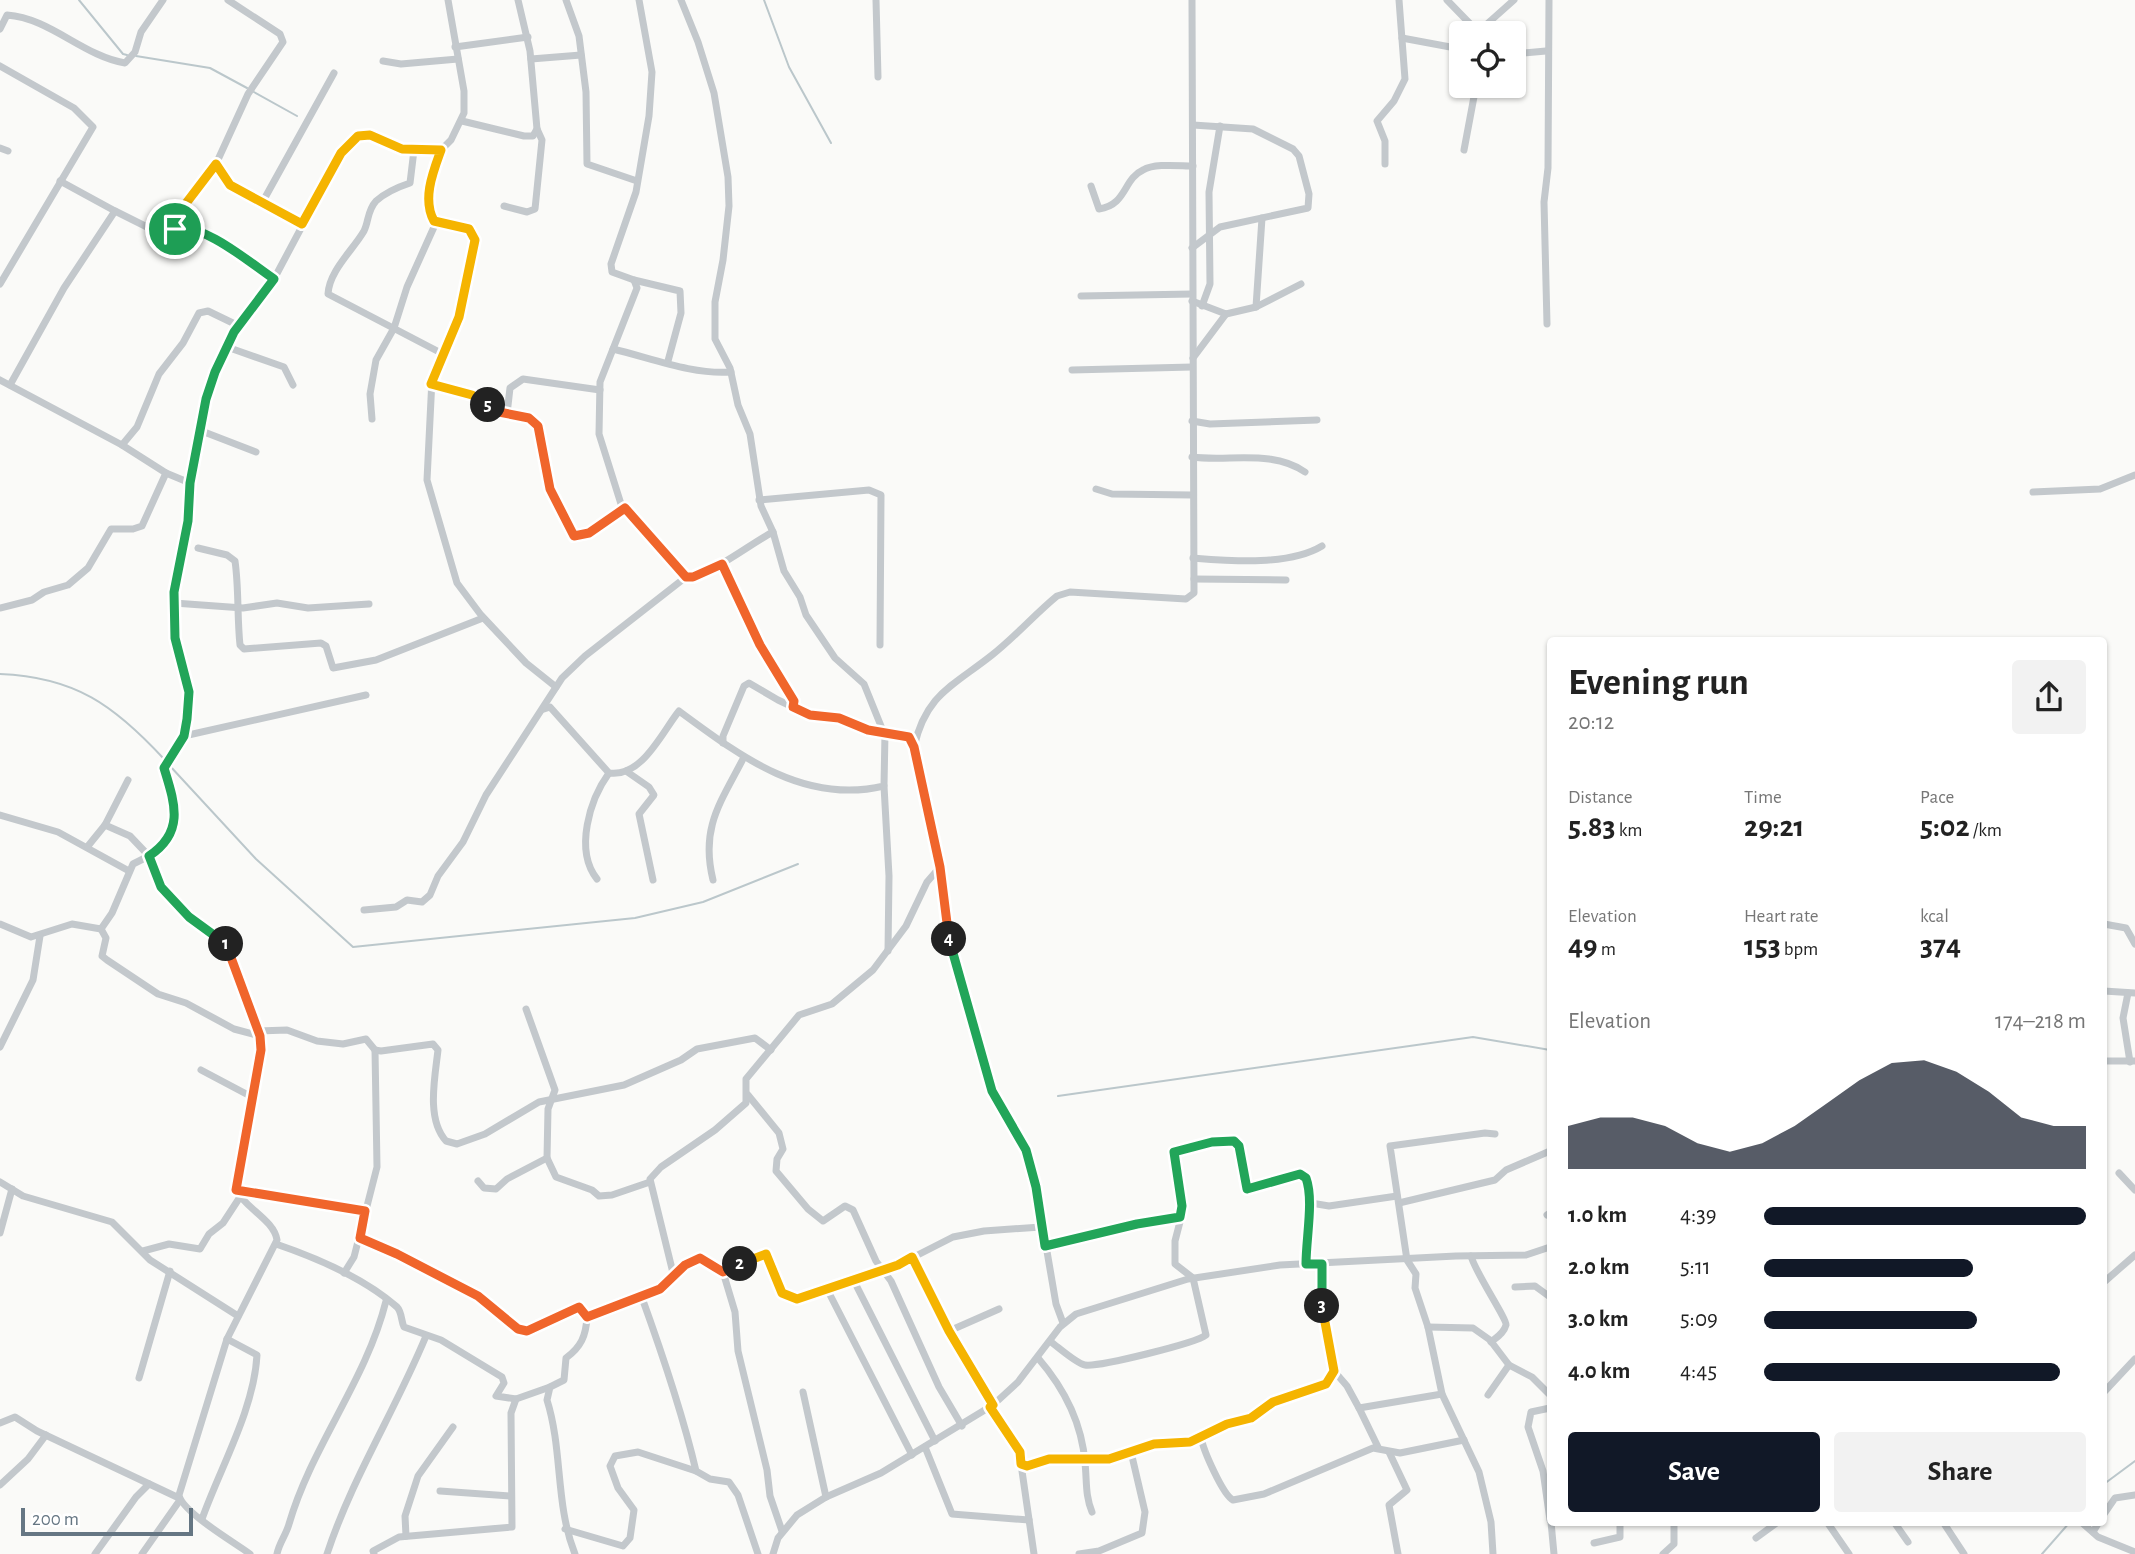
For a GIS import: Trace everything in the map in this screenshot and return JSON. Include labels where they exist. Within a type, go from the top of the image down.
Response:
[{"type":"street","points":[[0,29],[7,15],[17,16],[67,38],[104,60],[125,63],[135,52],[141,32],[163,0]]},
{"type":"street","points":[[372,419],[373,371],[394,328],[434,221],[428,205],[429,188],[441,150],[462,121],[464,91],[448,0]]},
{"type":"street","points":[[504,206],[527,212],[535,209],[541,140],[537,129],[528,37],[518,0]]},
{"type":"street","points":[[566,0],[579,36],[588,109],[587,164],[637,181]]},
{"type":"street","points":[[639,0],[652,81],[633,203],[611,264],[612,272],[680,292],[681,313],[668,361]]},
{"type":"street","points":[[681,0],[714,93],[728,177],[729,206],[715,302],[714,331],[717,346],[731,372],[738,405],[750,434],[759,500],[773,532],[784,571],[800,597],[806,615],[835,658],[864,684],[884,732],[889,876],[888,951]]},
{"type":"street","points":[[876,0],[878,77]]},
{"type":"street","points":[[914,747],[919,726],[930,705],[992,656],[1057,596],[1070,592],[1186,599],[1194,593],[1192,0]]},
{"type":"street","points":[[1385,164],[1385,141],[1377,123],[1402,89],[1405,79],[1399,0]]},
{"type":"street","points":[[1447,0],[1467,21]]},
{"type":"street","points":[[1492,21],[1514,0]]},
{"type":"street","points":[[1547,324],[1546,51],[1551,20],[1549,0]]},
{"type":"street","points":[[175,229],[187,202],[216,164],[248,94],[282,42],[280,34],[231,1]]},
{"type":"street","points":[[455,47],[528,37]]},
{"type":"street","points":[[1402,38],[1449,47]]},
{"type":"street","points":[[1526,53],[1546,51]]},
{"type":"street","points":[[531,59],[581,55]]},
{"type":"street","points":[[383,61],[401,64],[458,59]]},
{"type":"street","points":[[0,66],[74,108],[93,127],[0,284]]},
{"type":"street","points":[[262,203],[334,74]]},
{"type":"street","points":[[1464,150],[1474,98]]},
{"type":"street","points":[[462,121],[524,136],[533,136],[537,129]]},
{"type":"street","points":[[1192,248],[1212,232],[1309,206],[1310,194],[1299,156],[1260,131],[1193,125]]},
{"type":"street","points":[[1202,306],[1210,285],[1208,257],[1212,232],[1209,192],[1220,126]]},
{"type":"street","points":[[101,929],[112,913],[133,864],[165,846],[175,824],[164,768],[184,736],[189,692],[175,638],[176,577],[188,521],[190,483],[199,430],[212,381],[239,326],[274,279],[341,153],[358,136],[370,135],[402,149],[441,150]]},
{"type":"street","points":[[414,150],[410,183],[394,189],[374,203],[367,215],[364,231],[328,290],[333,298],[443,354]]},
{"type":"street","points":[[216,164],[230,185],[302,224]]},
{"type":"street","points":[[1091,186],[1099,209],[1110,207],[1127,190],[1135,175],[1145,168],[1193,166]]},
{"type":"street","points":[[60,181],[159,233],[190,226],[274,279]]},
{"type":"street","points":[[10,385],[64,288],[115,211]]},
{"type":"street","points":[[1256,307],[1262,218]]},
{"type":"street","points":[[434,221],[469,229],[475,240],[459,317],[431,384],[427,480],[457,583],[483,618],[526,663],[556,687]]},
{"type":"street","points":[[634,280],[637,288],[630,313],[613,349],[600,390],[601,447],[625,508],[686,577]]},
{"type":"street","points":[[1082,296],[1192,298],[1202,306],[1226,314],[1256,307],[1301,284]]},
{"type":"street","points":[[122,445],[136,427],[159,374],[183,343],[199,313],[208,311],[239,326]]},
{"type":"street","points":[[1192,363],[1226,314]]},
{"type":"street","points":[[227,347],[284,367],[293,385]]},
{"type":"street","points":[[613,349],[712,373],[731,372]]},
{"type":"street","points":[[1072,370],[1192,363]]},
{"type":"street","points":[[507,414],[510,388],[523,379],[600,390]]},
{"type":"street","points":[[0,380],[122,445],[166,473],[190,483]]},
{"type":"street","points":[[431,384],[472,395],[507,414],[529,418],[538,426],[550,489],[574,536],[589,533],[625,508]]},
{"type":"street","points":[[1192,421],[1210,424],[1317,420]]},
{"type":"street","points":[[199,430],[256,452]]},
{"type":"street","points":[[1192,457],[1218,461],[1271,459],[1296,466],[1305,472]]},
{"type":"street","points":[[0,608],[64,587],[88,568],[111,528],[133,529],[142,526],[166,473]]},
{"type":"street","points":[[2033,492],[2100,489],[2135,475]]},
{"type":"street","points":[[1096,489],[1112,494],[1192,495]]},
{"type":"street","points":[[759,500],[869,490],[881,495],[880,645]]},
{"type":"street","points":[[364,910],[396,907],[407,901],[418,903],[427,899],[438,876],[455,856],[486,795],[556,687],[585,656],[686,577],[693,577],[722,564],[748,545],[773,532]]},
{"type":"street","points":[[1193,558],[1262,562],[1309,553],[1322,546]]},
{"type":"street","points":[[198,548],[227,555],[235,562],[238,586],[236,607],[241,648],[281,648],[321,643],[326,646],[333,668],[376,660],[483,618]]},
{"type":"street","points":[[722,564],[760,645],[794,701],[793,707]]},
{"type":"street","points":[[1194,579],[1286,580]]},
{"type":"street","points":[[174,603],[236,607],[277,603],[308,608],[369,604]]},
{"type":"street","points":[[723,743],[723,736],[744,686],[749,683],[810,715],[822,714],[868,730],[906,735],[914,747],[940,867],[946,925],[970,1020],[992,1091],[1026,1150],[1036,1187],[1056,1304],[1063,1323]]},
{"type":"street","points":[[184,736],[366,695]]},
{"type":"street","points":[[543,709],[550,707],[555,711],[609,773]]},
{"type":"street","points":[[609,773],[626,771],[642,760],[679,711],[744,757],[807,787],[829,789],[884,786]]},
{"type":"street","points":[[713,880],[707,838],[714,816],[744,757]]},
{"type":"street","points":[[626,771],[649,787],[654,795],[639,814],[653,880]]},
{"type":"street","points":[[597,879],[588,854],[586,832],[596,793],[609,773]]},
{"type":"street","points":[[88,846],[105,825],[128,780]]},
{"type":"street","points":[[0,816],[33,826],[43,825],[88,846],[129,871]]},
{"type":"street","points":[[105,825],[130,836],[149,856],[161,887],[189,917],[228,947],[259,1034],[261,1060],[252,1097],[238,1194],[200,1249],[169,1244],[143,1251]]},
{"type":"street","points":[[526,1009],[555,1090],[548,1109],[547,1158],[556,1177],[593,1190],[599,1196],[612,1195],[650,1182],[660,1167],[715,1130],[746,1103],[746,1079],[799,1015],[832,1004],[862,980],[906,926],[927,881],[940,867]]},
{"type":"street","points":[[0,924],[19,934],[40,936],[72,924],[101,929]]},
{"type":"street","points":[[2107,926],[2129,930],[2135,944]]},
{"type":"street","points":[[101,929],[106,938],[102,956],[107,960],[158,995],[186,1003],[234,1029],[259,1034],[287,1030],[317,1041],[342,1044],[366,1040],[374,1050],[377,1167],[360,1238],[354,1257],[344,1273]]},
{"type":"street","points":[[0,1048],[33,980],[40,936]]},
{"type":"street","points":[[2107,991],[2131,993],[2123,1018],[2133,1061],[2107,1061]]},
{"type":"street","points":[[374,1050],[393,1051],[433,1044],[436,1047],[435,1120],[442,1138],[457,1144],[485,1134],[517,1112],[553,1098],[615,1088],[703,1048],[755,1038],[771,1051]]},
{"type":"street","points":[[201,1070],[252,1097]]},
{"type":"street","points":[[747,1094],[779,1133],[783,1149],[777,1159],[776,1171],[817,1219],[823,1222],[845,1206],[851,1207],[939,1387],[962,1426]]},
{"type":"street","points":[[1493,1554],[1487,1500],[1479,1472],[1442,1394],[1428,1327],[1415,1288],[1416,1274],[1407,1260],[1396,1167],[1390,1146],[1485,1133],[1495,1134]]},
{"type":"street","points":[[1051,1342],[1078,1363],[1092,1365],[1206,1335],[1194,1278],[1175,1264],[1175,1241],[1182,1206],[1174,1152],[1212,1142],[1237,1143],[1247,1189],[1300,1174],[1306,1178],[1311,1203],[1306,1227],[1306,1264]]},
{"type":"street","points":[[1311,1203],[1329,1206],[1398,1199],[1495,1180],[1506,1170],[1547,1152]]},
{"type":"street","points":[[478,1181],[484,1188],[496,1189],[507,1178],[547,1158]]},
{"type":"street","points":[[2119,1173],[2135,1189]]},
{"type":"street","points":[[0,1182],[48,1205],[112,1222],[150,1260],[238,1316]]},
{"type":"street","points":[[650,1182],[674,1277]]},
{"type":"street","points":[[0,1233],[12,1189]]},
{"type":"street","points":[[238,1194],[365,1211]]},
{"type":"street","points":[[142,1554],[179,1499],[227,1339],[276,1244],[274,1231],[238,1194]]},
{"type":"street","points":[[1045,1246],[1137,1224],[1180,1217]]},
{"type":"street","points":[[723,1272],[766,1254],[782,1293],[797,1299],[883,1270],[953,1237],[984,1231],[1041,1227]]},
{"type":"street","points":[[276,1244],[344,1273],[398,1308],[404,1327],[442,1340],[502,1377],[504,1383],[496,1396],[516,1399],[564,1380],[566,1358],[578,1348],[586,1334],[587,1317],[579,1307],[527,1331],[518,1329],[478,1296],[360,1238]]},
{"type":"street","points":[[774,1554],[782,1531],[797,1514],[826,1497],[881,1473],[991,1406],[1038,1358],[1063,1323],[1092,1307],[1194,1278],[1306,1264],[1526,1255],[1547,1248]]},
{"type":"street","points":[[2107,1279],[2135,1255]]},
{"type":"street","points":[[1471,1256],[1482,1284],[1506,1319],[1505,1327],[1491,1342]]},
{"type":"street","points":[[912,1257],[949,1331],[1020,1452],[1030,1520],[1031,1552]]},
{"type":"street","points":[[587,1317],[660,1289],[685,1265],[700,1258],[723,1272],[735,1312],[738,1351],[767,1470],[773,1508],[782,1531]]},
{"type":"street","points":[[1322,1264],[1321,1296],[1334,1371],[1347,1386],[1378,1447],[1400,1453],[1464,1440]]},
{"type":"street","points":[[139,1378],[170,1272]]},
{"type":"street","points":[[853,1279],[935,1441]]},
{"type":"street","points":[[1515,1287],[1535,1286],[1547,1295]]},
{"type":"street","points":[[827,1289],[912,1455]]},
{"type":"street","points":[[641,1295],[682,1415],[696,1471]]},
{"type":"street","points":[[277,1554],[294,1502],[323,1437],[356,1382],[376,1337],[386,1301]]},
{"type":"street","points":[[949,1331],[999,1309]]},
{"type":"street","points":[[1428,1327],[1471,1326],[1491,1342],[1509,1364],[1532,1377],[1547,1392]]},
{"type":"street","points":[[327,1554],[351,1490],[391,1416],[426,1336]]},
{"type":"street","points":[[202,1519],[247,1405],[256,1369],[257,1356],[227,1339]]},
{"type":"street","points":[[1038,1358],[1054,1376],[1072,1409],[1085,1459],[1085,1494],[1092,1512]]},
{"type":"street","points":[[2107,1389],[2135,1359]]},
{"type":"street","points":[[1488,1395],[1509,1364]]},
{"type":"street","points":[[1021,1464],[1027,1466],[1049,1459],[1109,1459],[1154,1444],[1190,1442],[1227,1424],[1251,1418],[1273,1402],[1326,1384],[1334,1371]]},
{"type":"street","points":[[550,1387],[547,1400],[552,1415],[565,1529],[575,1554]]},
{"type":"street","points":[[803,1392],[826,1497]]},
{"type":"street","points":[[1359,1408],[1442,1394]]},
{"type":"street","points":[[374,1554],[373,1551],[386,1542],[406,1536],[512,1527],[512,1413],[516,1399]]},
{"type":"street","points":[[1547,1409],[1531,1412],[1528,1420],[1547,1488]]},
{"type":"street","points":[[0,1423],[15,1417],[46,1435],[179,1499],[250,1554]]},
{"type":"street","points":[[406,1536],[405,1516],[418,1476],[453,1427]]},
{"type":"street","points":[[0,1485],[28,1459],[46,1435]]},
{"type":"street","points":[[1201,1437],[1207,1456],[1229,1499],[1233,1500],[1264,1494],[1378,1447]]},
{"type":"street","points":[[925,1447],[952,1514],[1030,1520]]},
{"type":"street","points":[[565,1529],[623,1546],[629,1538],[634,1510],[618,1488],[610,1466],[615,1456],[638,1452],[696,1471],[710,1479],[729,1482],[738,1495],[758,1554]]},
{"type":"street","points":[[1079,1554],[1099,1551],[1142,1533],[1145,1512],[1131,1452]]},
{"type":"street","points":[[1389,1452],[1407,1490],[1389,1502],[1398,1554]]},
{"type":"street","points":[[95,1554],[149,1484]]},
{"type":"street","points":[[440,1490],[512,1496]]},
{"type":"street","points":[[2107,1510],[2115,1498],[2135,1495]]},
{"type":"street","points":[[1551,1526],[1554,1554]]},
{"type":"street","points":[[1594,1543],[1620,1537],[1619,1526]]},
{"type":"street","points":[[1663,1554],[1674,1544],[1674,1526]]},
{"type":"street","points":[[1756,1538],[1774,1526]]},
{"type":"street","points":[[1830,1526],[1849,1554]]},
{"type":"street","points":[[1897,1526],[1908,1542]]},
{"type":"street","points":[[1946,1526],[1964,1554]]},
{"type":"street","points":[[2086,1526],[2135,1552]]},
{"type":"street","points":[[2093,1532],[2097,1526]]},
{"type":"waterway","points":[[79,0],[123,54],[127,55]]},
{"type":"waterway","points":[[764,0],[789,67],[831,143]]},
{"type":"waterway","points":[[136,56],[210,68],[247,88]]},
{"type":"waterway","points":[[252,91],[297,116]]},
{"type":"waterway","points":[[0,674],[50,681],[91,697],[128,723],[164,759]]},
{"type":"waterway","points":[[170,766],[256,859],[353,947],[635,918],[703,902],[798,864]]},
{"type":"waterway","points":[[1058,1096],[1473,1037],[1547,1049]]},
{"type":"waterway","points":[[2107,1482],[2135,1461]]},
{"type":"waterway","points":[[2042,1554],[2066,1526]]},
{"type":"route","points":[[370,135],[402,149],[441,150],[429,188],[428,205],[431,217],[434,221],[469,229],[475,240],[459,317],[431,384],[472,395],[499,412],[529,418],[538,426],[543,466],[550,489],[574,536],[580,537],[589,533],[625,508],[686,577],[693,577],[722,564],[760,645],[794,701],[793,707],[810,715],[822,714],[839,718],[868,730],[906,735],[912,742],[940,867],[946,925],[955,967],[992,1091],[1026,1150],[1036,1187],[1045,1246],[1120,1230],[1143,1222],[1180,1217],[1182,1206],[1174,1152],[1206,1143],[1234,1141],[1239,1146],[1243,1180],[1247,1189],[1300,1174],[1306,1178],[1311,1203],[1306,1227],[1306,1264],[1322,1264],[1321,1296],[1334,1371],[1331,1381],[1291,1398],[1273,1402],[1251,1418],[1227,1424],[1190,1442],[1154,1444],[1116,1458],[1049,1459],[1027,1466],[1021,1464],[1020,1452],[990,1407],[993,1405],[949,1331],[912,1257],[898,1265],[797,1299],[782,1293],[766,1254],[723,1272],[700,1258],[685,1265],[660,1289],[587,1317],[579,1307],[537,1324],[527,1331],[518,1329],[478,1296],[360,1238],[365,1211],[236,1190],[236,1173],[261,1060],[260,1036],[228,947],[223,940],[189,917],[174,902],[161,887],[149,856],[165,846],[175,824],[170,787],[164,768],[184,736],[189,692],[187,673],[175,638],[174,592],[186,537],[190,483],[199,430],[215,372],[234,332],[274,279],[205,233],[190,226],[175,229],[187,202],[216,164],[222,177],[230,185],[302,224],[341,153],[358,136],[370,135]]}]
